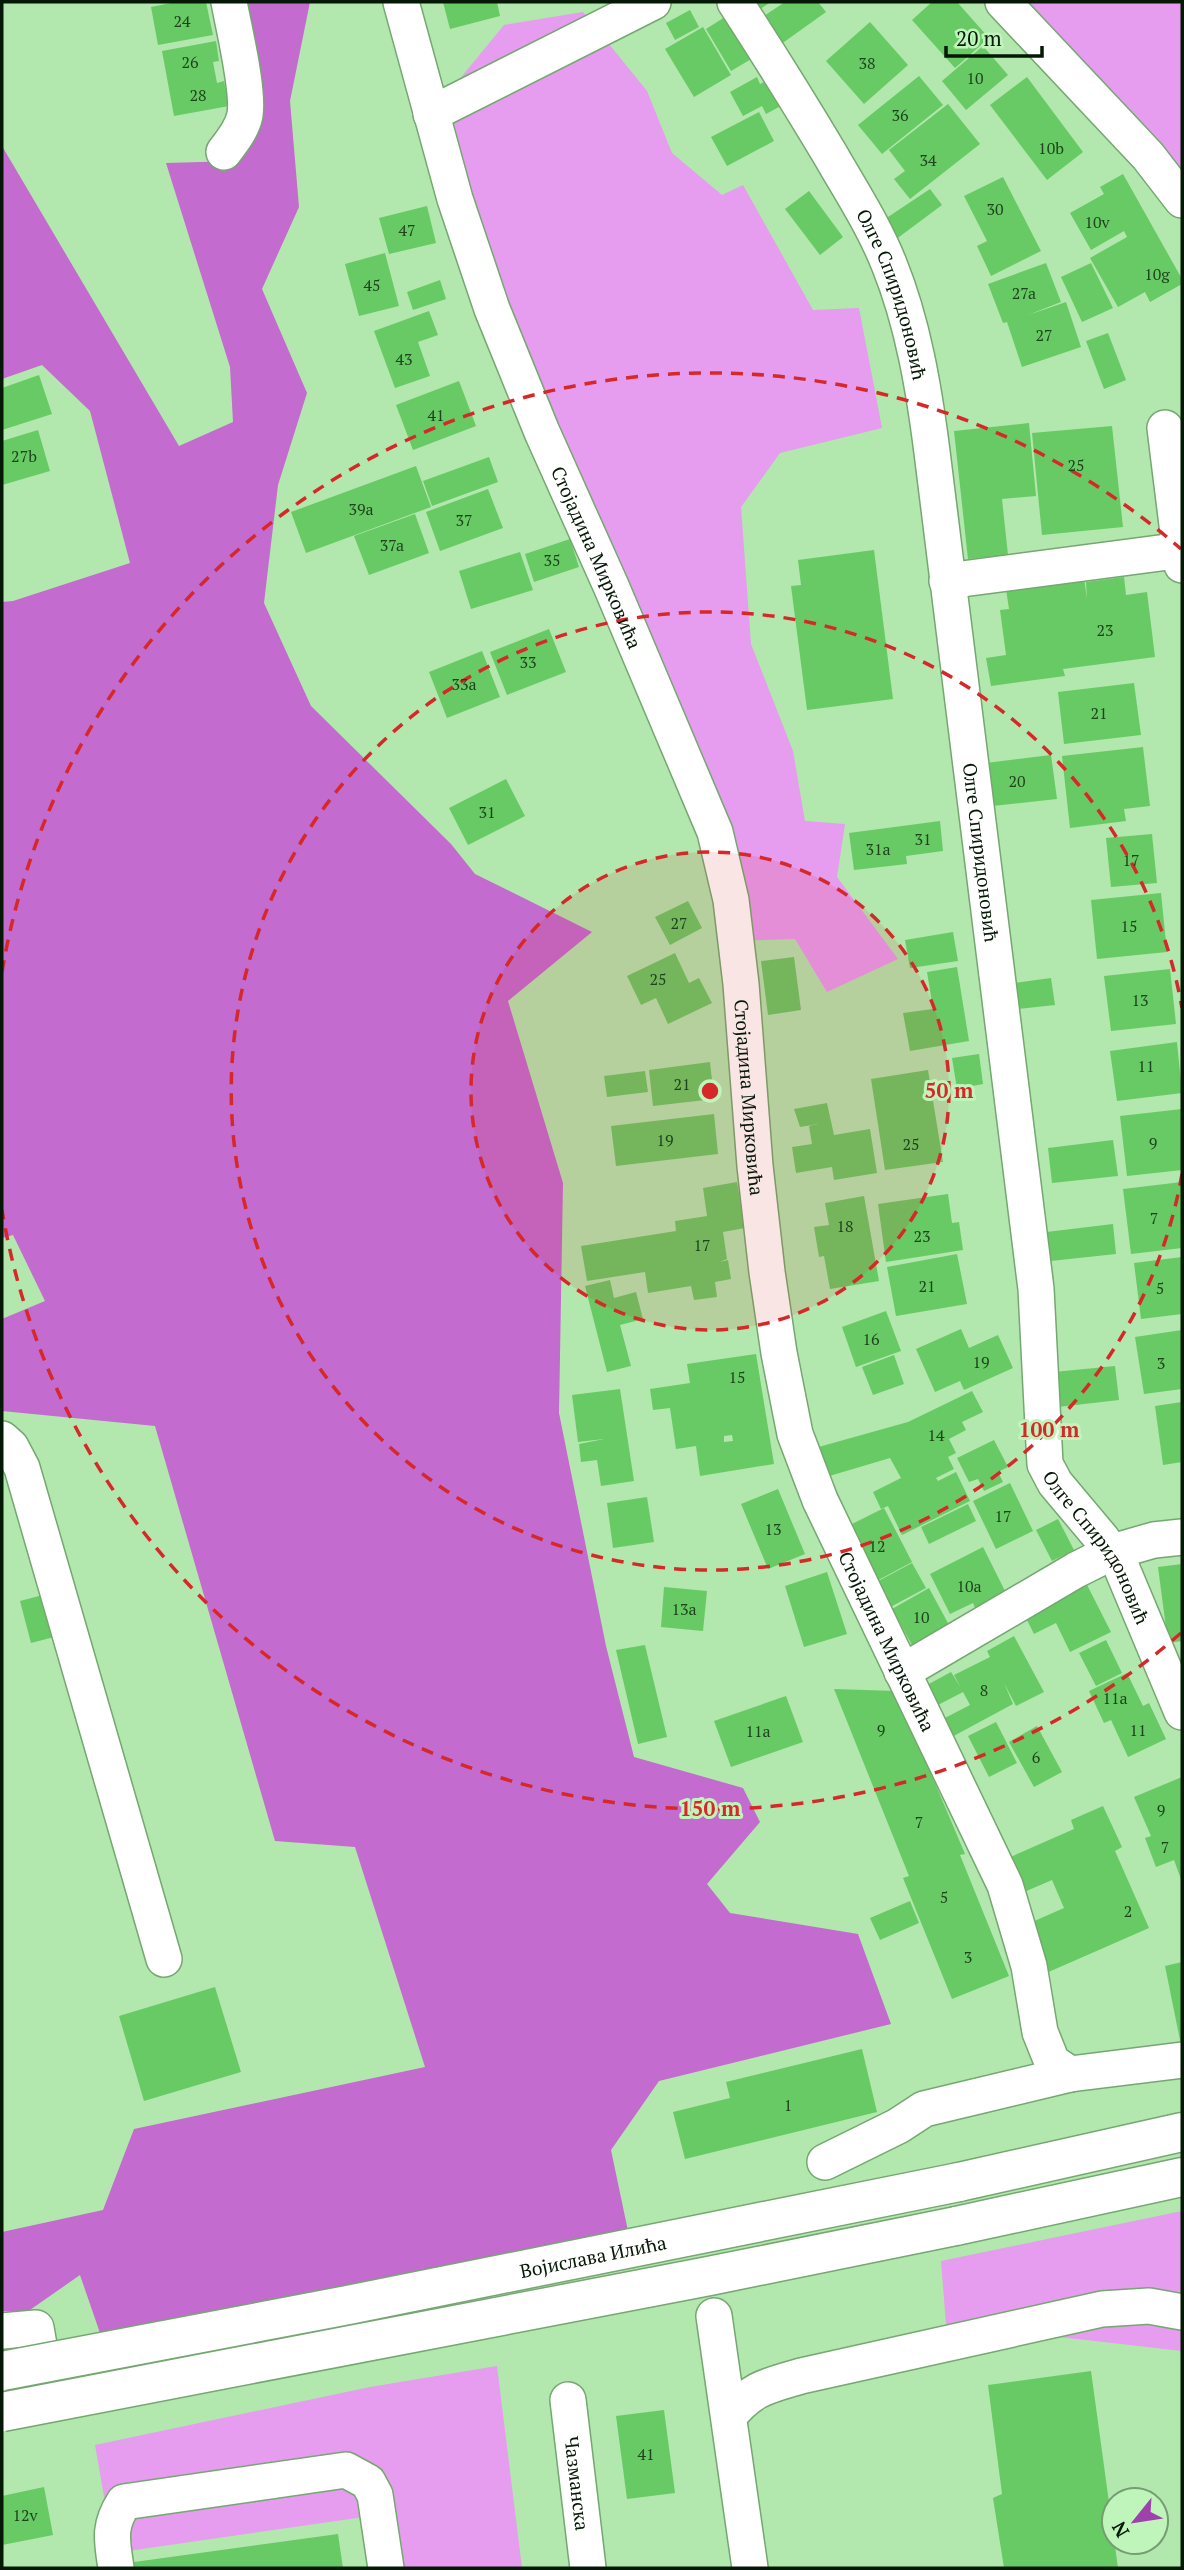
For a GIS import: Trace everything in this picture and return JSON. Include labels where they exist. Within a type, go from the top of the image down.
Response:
[{"type":"main road","name":"Војислава Илића","points":[[2,2371],[348,2305],[959,2182],[1182,2132]]},
{"type":"main road","points":[[2,2412],[709,2276],[1182,2177]]},
{"type":"street","points":[[224,152],[240,131],[245,113],[245,95],[229,2]]},
{"type":"street","name":"Стојадина Мирковића","points":[[401,2],[455,199],[492,309],[542,432],[611,586],[715,832],[731,900],[767,1272],[795,1434],[820,1500],[1005,1885],[1029,1966],[1040,2032],[1052,2062],[1070,2074]]},
{"type":"street","points":[[431,114],[653,2]]},
{"type":"street","name":"Олге Спиридоновић","points":[[735,2],[860,205],[889,263],[901,298],[924,394],[1036,1289],[1045,1464],[1055,1483],[1112,1552],[1127,1576],[1182,1712]]},
{"type":"street","points":[[1003,2],[1148,156],[1182,200]]},
{"type":"street","points":[[947,581],[1182,555],[1165,428]]},
{"type":"street","points":[[2,1439],[11,1447],[22,1468],[164,1959]]},
{"type":"street","points":[[902,1672],[1076,1570],[1112,1552],[1154,1540],[1182,1537]]},
{"type":"street","points":[[825,2162],[898,2126],[924,2109],[1070,2074],[1182,2060]]},
{"type":"street","points":[[729,2416],[744,2398],[767,2386],[814,2373],[1102,2309],[1149,2306],[1182,2312]]},
{"type":"street","points":[[714,2316],[750,2568]]},
{"type":"street","points":[[2,2331],[36,2328],[52,2417],[2,2426]]},
{"type":"street","name":"Чазманска","points":[[568,2400],[588,2568]]},
{"type":"street","points":[[116,2568],[111,2533],[115,2515],[124,2502],[346,2470],[368,2483],[375,2496],[386,2568]]},
{"type":"shaded area","points":[[235,2],[310,2],[290,101],[299,207],[262,289],[307,393],[278,485],[264,603],[311,706],[451,844],[475,874],[592,932],[508,1001],[563,1183],[559,1413],[606,1646],[634,1757],[743,1788],[760,1822],[707,1884],[730,1913],[858,1934],[891,2024],[659,2081],[611,2150],[628,2231],[100,2333],[80,2275],[27,2312],[2,2311],[2,2232],[103,2210],[134,2129],[425,2067],[355,1847],[275,1841],[155,1426],[2,1411],[2,1319],[45,1301],[13,1235],[2,1238],[2,602],[13,601],[130,563],[90,411],[42,365],[2,379],[2,146],[179,446],[233,422],[230,367],[166,163],[236,161]]},
{"type":"shaded area","points":[[1003,2],[1182,2],[1182,200]]},
{"type":"shaded area","points":[[583,12],[647,91],[672,153],[722,195],[743,185],[813,310],[859,308],[882,428],[780,453],[741,507],[751,644],[793,751],[805,821],[845,824],[837,877],[898,959],[827,992],[795,939],[735,941],[715,832],[431,114],[504,25]]},
{"type":"shaded area","points":[[1182,2211],[1182,2351],[946,2324],[941,2261]]},
{"type":"shaded area","points":[[497,2366],[522,2568],[386,2568],[378,2515],[114,2553],[95,2445],[370,2387]]},
{"type":"building","points":[[176,2],[206,2],[213,35],[158,45],[151,7]]},
{"type":"building","points":[[443,2],[497,2],[500,16],[450,29]]},
{"type":"building","points":[[742,2],[771,2],[751,15]]},
{"type":"building","points":[[785,2],[818,2],[826,12],[777,47],[758,20]]},
{"type":"building","points":[[932,2],[957,2],[989,38],[955,68],[912,20]]},
{"type":"building","points":[[690,10],[699,27],[675,40],[666,23]]},
{"type":"building","points":[[728,15],[753,58],[731,71],[706,29]]},
{"type":"building","points":[[870,22],[908,65],[864,104],[826,61]]},
{"type":"building","points":[[703,27],[731,75],[694,97],[665,49]]},
{"type":"building","points":[[216,41],[219,61],[213,62],[217,83],[224,81],[229,106],[174,116],[162,51]]},
{"type":"building","points":[[983,46],[1008,75],[966,110],[942,81]]},
{"type":"building","points":[[776,76],[790,101],[766,114],[762,106],[743,116],[730,92],[757,77],[760,84]]},
{"type":"building","points":[[919,76],[943,105],[882,154],[858,125]]},
{"type":"building","points":[[1027,77],[1083,152],[1047,180],[990,105]]},
{"type":"building","points":[[948,104],[980,144],[910,199],[894,179],[905,171],[889,150]]},
{"type":"building","points":[[759,112],[774,141],[727,166],[711,137]]},
{"type":"building","points":[[1123,174],[1182,279],[1182,284],[1150,302],[1145,292],[1118,307],[1090,258],[1127,237],[1124,231],[1091,250],[1070,213],[1104,194],[1100,187]]},
{"type":"building","points":[[1003,177],[1041,251],[991,276],[977,246],[987,241],[964,196]]},
{"type":"building","points":[[930,189],[942,205],[895,240],[882,221]]},
{"type":"building","points":[[809,191],[843,237],[820,255],[785,209]]},
{"type":"building","points":[[427,206],[436,243],[389,254],[379,218]]},
{"type":"building","points":[[385,253],[399,306],[359,316],[345,264]]},
{"type":"building","points":[[1046,263],[1061,302],[1028,315],[1066,302],[1081,347],[1022,367],[1007,322],[1003,323],[988,284]]},
{"type":"building","points":[[1091,263],[1113,308],[1082,322],[1061,277]]},
{"type":"building","points":[[440,280],[446,299],[413,310],[407,292]]},
{"type":"building","points":[[429,311],[438,335],[418,342],[430,376],[395,388],[374,331]]},
{"type":"building","points":[[1108,333],[1126,380],[1104,389],[1086,341]]},
{"type":"building","points":[[39,375],[52,414],[2,430],[2,388]]},
{"type":"building","points":[[459,381],[476,426],[413,450],[396,405]]},
{"type":"building","points":[[1029,423],[1036,496],[1002,499],[1008,555],[968,559],[954,431]]},
{"type":"building","points":[[1112,426],[1123,527],[1042,535],[1032,433]]},
{"type":"building","points":[[38,430],[50,471],[2,485],[2,441]]},
{"type":"building","points":[[489,457],[498,482],[432,506],[423,481]]},
{"type":"building","points":[[416,466],[431,507],[306,553],[291,512]]},
{"type":"building","points":[[488,489],[503,528],[440,551],[426,512]]},
{"type":"building","points":[[415,514],[429,553],[369,575],[354,536]]},
{"type":"building","points":[[570,539],[579,567],[534,582],[525,554]]},
{"type":"building","points":[[874,550],[893,699],[807,710],[791,586],[801,585],[798,560]]},
{"type":"building","points":[[520,552],[533,590],[471,609],[459,571]]},
{"type":"building","points":[[1124,577],[1126,595],[1147,592],[1155,657],[1063,669],[1065,676],[991,686],[986,658],[1006,655],[1000,610],[1009,609],[1006,589],[1084,578],[1087,599],[1086,582]]},
{"type":"building","points":[[549,629],[566,672],[507,695],[490,652]]},
{"type":"building","points":[[482,651],[500,697],[447,718],[429,672]]},
{"type":"building","points":[[1134,683],[1141,735],[1064,744],[1058,692]]},
{"type":"building","points":[[1143,747],[1150,806],[1124,809],[1126,821],[1070,828],[1062,756]]},
{"type":"building","points":[[1051,755],[1057,799],[983,807],[978,764]]},
{"type":"building","points":[[506,779],[525,816],[468,845],[449,808]]},
{"type":"building","points":[[940,821],[943,851],[906,856],[907,864],[854,870],[849,833]]},
{"type":"building","points":[[1152,834],[1157,883],[1111,887],[1106,838]]},
{"type":"building","points":[[1161,893],[1167,952],[1097,959],[1091,900]]},
{"type":"building","points":[[688,901],[702,928],[670,945],[655,917]]},
{"type":"building","points":[[953,932],[958,961],[910,968],[905,940]]},
{"type":"building","points":[[675,953],[689,983],[699,978],[712,1003],[668,1024],[656,998],[641,1005],[627,976]]},
{"type":"building","points":[[794,957],[801,1010],[768,1015],[761,961]]},
{"type":"building","points":[[957,967],[969,1041],[910,1051],[903,1013],[933,1009],[927,972]]},
{"type":"building","points":[[1170,969],[1176,1024],[1111,1031],[1104,976]]},
{"type":"building","points":[[1051,978],[1055,1005],[1018,1009],[1014,983]]},
{"type":"building","points":[[1177,1042],[1182,1093],[1117,1101],[1110,1051]]},
{"type":"building","points":[[979,1054],[983,1084],[957,1089],[952,1058]]},
{"type":"building","points":[[710,1062],[714,1099],[653,1106],[649,1070]]},
{"type":"building","points":[[928,1070],[943,1162],[885,1170],[871,1079]]},
{"type":"building","points":[[645,1071],[648,1092],[607,1097],[604,1076]]},
{"type":"building","points":[[827,1103],[834,1135],[870,1129],[877,1173],[834,1180],[832,1167],[796,1173],[792,1147],[812,1144],[809,1126],[818,1124],[800,1127],[794,1109]]},
{"type":"building","points":[[1182,1109],[1182,1170],[1127,1176],[1120,1116]]},
{"type":"building","points":[[714,1114],[718,1154],[616,1166],[611,1126]]},
{"type":"building","points":[[1113,1140],[1118,1176],[1052,1183],[1048,1148]]},
{"type":"building","points":[[737,1182],[745,1228],[723,1232],[727,1259],[720,1262],[728,1260],[731,1279],[715,1282],[717,1297],[694,1300],[691,1286],[648,1293],[645,1272],[587,1281],[581,1246],[676,1231],[675,1221],[707,1216],[703,1188]]},
{"type":"building","points":[[1182,1182],[1182,1248],[1131,1254],[1123,1189]]},
{"type":"building","points":[[948,1194],[952,1223],[959,1222],[963,1250],[886,1262],[878,1204]]},
{"type":"building","points":[[864,1196],[879,1281],[830,1289],[824,1256],[819,1257],[814,1227],[829,1225],[825,1203]]},
{"type":"building","points":[[1113,1224],[1116,1254],[1041,1262],[1038,1233]]},
{"type":"building","points":[[957,1254],[967,1304],[896,1316],[887,1267]]},
{"type":"building","points":[[1182,1257],[1182,1314],[1141,1319],[1134,1263]]},
{"type":"building","points":[[610,1280],[614,1298],[636,1292],[643,1319],[620,1325],[631,1366],[607,1372],[585,1286]]},
{"type":"building","points":[[886,1311],[901,1351],[856,1367],[842,1327]]},
{"type":"building","points":[[961,1329],[969,1348],[998,1335],[1013,1368],[964,1390],[960,1381],[935,1392],[916,1349]]},
{"type":"building","points":[[1182,1330],[1182,1389],[1144,1394],[1135,1337]]},
{"type":"building","points":[[756,1354],[774,1464],[700,1476],[696,1446],[676,1449],[670,1408],[653,1410],[650,1389],[690,1383],[687,1364]],"holes":[[[732,1435],[733,1441],[724,1442],[724,1436]]]},
{"type":"building","points":[[894,1355],[904,1384],[873,1395],[862,1367]]},
{"type":"building","points":[[1115,1366],[1119,1400],[1058,1407],[1054,1372]]},
{"type":"building","points":[[620,1389],[634,1481],[601,1486],[597,1460],[581,1462],[579,1444],[604,1439],[578,1442],[572,1395]]},
{"type":"building","points":[[972,1391],[983,1412],[962,1422],[966,1430],[949,1439],[956,1453],[948,1457],[954,1469],[936,1478],[938,1481],[956,1472],[970,1501],[902,1535],[888,1506],[881,1509],[873,1492],[901,1478],[890,1458],[826,1477],[815,1448],[908,1422]]},
{"type":"building","points":[[1182,1402],[1182,1462],[1163,1465],[1155,1406]]},
{"type":"building","points":[[994,1440],[1008,1467],[998,1472],[1003,1482],[984,1491],[978,1479],[969,1482],[957,1458]]},
{"type":"building","points":[[1010,1483],[1033,1531],[996,1549],[973,1501]]},
{"type":"building","points":[[778,1489],[805,1554],[768,1569],[741,1504]]},
{"type":"building","points":[[647,1497],[654,1542],[613,1548],[607,1503]]},
{"type":"building","points":[[968,1504],[976,1521],[929,1544],[921,1527]]},
{"type":"building","points":[[884,1508],[912,1562],[871,1584],[842,1529]]},
{"type":"building","points":[[1058,1519],[1074,1550],[1052,1561],[1036,1530]]},
{"type":"building","points":[[983,1547],[1008,1597],[977,1613],[973,1603],[950,1614],[930,1574]]},
{"type":"building","points":[[912,1563],[926,1588],[883,1611],[869,1586]]},
{"type":"building","points":[[1182,1564],[1182,1641],[1168,1643],[1158,1567]]},
{"type":"building","points":[[827,1572],[847,1634],[804,1647],[785,1586]]},
{"type":"building","points":[[1085,1581],[1111,1632],[1070,1652],[1056,1623],[1034,1634],[1023,1612]]},
{"type":"building","points":[[664,1587],[707,1591],[703,1631],[661,1627]]},
{"type":"building","points":[[929,1588],[949,1625],[912,1645],[892,1609]]},
{"type":"building","points":[[43,1595],[54,1637],[31,1643],[20,1601]]},
{"type":"building","points":[[1014,1636],[1044,1692],[1016,1706],[1004,1683],[1013,1704],[950,1738],[941,1720],[970,1705],[963,1692],[938,1705],[927,1685],[951,1672],[961,1688],[954,1675],[990,1657],[987,1651]]},
{"type":"building","points":[[1106,1640],[1122,1673],[1096,1686],[1079,1653]]},
{"type":"building","points":[[645,1645],[667,1737],[638,1744],[616,1650]]},
{"type":"building","points":[[1127,1673],[1143,1706],[1149,1703],[1166,1739],[1128,1757],[1111,1720],[1104,1723],[1089,1691]]},
{"type":"building","points":[[834,1689],[896,1691],[965,1854],[960,1855],[1009,1976],[952,1999],[903,1878],[909,1876]]},
{"type":"building","points":[[786,1696],[803,1742],[731,1767],[714,1721]]},
{"type":"building","points":[[996,1722],[1017,1763],[989,1777],[968,1736]]},
{"type":"building","points":[[1037,1726],[1062,1772],[1034,1787],[1009,1742]]},
{"type":"building","points":[[1182,1777],[1182,1882],[1174,1860],[1156,1867],[1145,1838],[1151,1836],[1134,1797]]},
{"type":"building","points":[[1103,1806],[1122,1847],[1115,1851],[1149,1928],[1044,1974],[1023,1926],[1064,1908],[1052,1880],[1015,1896],[999,1862],[1074,1829],[1071,1820]]},
{"type":"building","points":[[910,1901],[919,1923],[880,1940],[870,1918]]},
{"type":"building","points":[[1182,1962],[1182,2044],[1181,2045],[1165,1966]]},
{"type":"building","points":[[215,1987],[241,2072],[144,2101],[119,2016]]},
{"type":"building","points":[[862,2049],[877,2112],[685,2159],[673,2112],[730,2098],[726,2082]]},
{"type":"building","points":[[1091,2371],[1107,2486],[1100,2486],[1100,2556],[1116,2556],[1118,2568],[1004,2568],[993,2498],[1002,2494],[988,2385]]},
{"type":"building","points":[[664,2410],[675,2493],[627,2499],[616,2416]]},
{"type":"building","points":[[44,2487],[53,2535],[2,2545],[2,2496]]},
{"type":"building","points":[[338,2534],[343,2568],[128,2568],[127,2563]]}]
